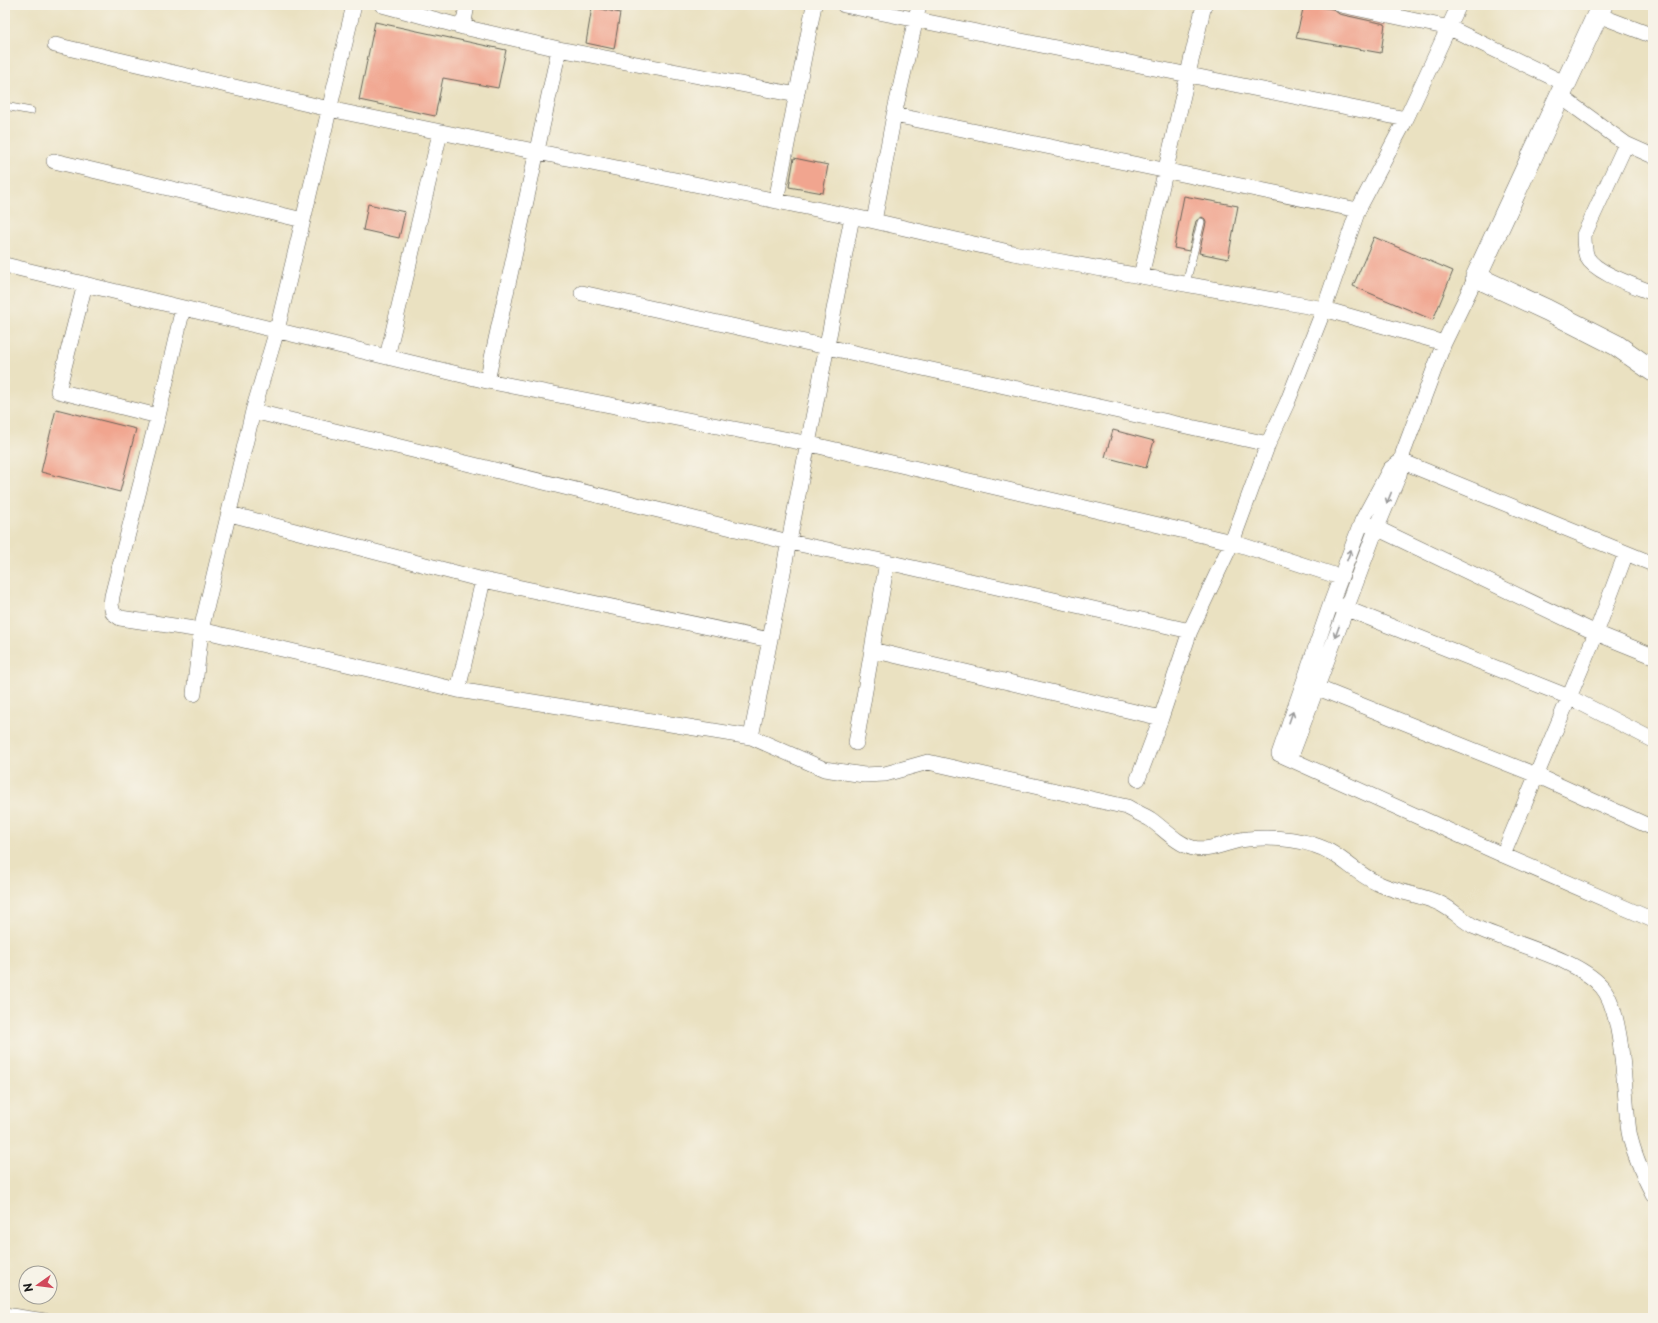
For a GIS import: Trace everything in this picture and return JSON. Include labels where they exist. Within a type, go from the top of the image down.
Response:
[{"type":"street","points":[[194,694],[202,630],[253,411],[277,330],[354,5]]},
{"type":"street","points":[[382,5],[462,27],[559,49],[797,95]]},
{"type":"street","points":[[462,27],[467,5]]},
{"type":"street","points":[[776,201],[814,5]]},
{"type":"street","points":[[844,5],[917,12],[1188,74],[1406,119]]},
{"type":"street","points":[[1141,276],[1204,5]]},
{"type":"street","points":[[1341,5],[1450,28],[1563,90],[1626,144],[1653,156]]},
{"type":"street","points":[[1138,778],[1161,718],[1190,631],[1232,542],[1268,444],[1287,404],[1324,309],[1358,210],[1406,119],[1450,28],[1459,5]]},
{"type":"street","points":[[1653,36],[1600,10],[1444,343],[1401,461],[1398,475],[1346,609],[1279,754],[1503,855],[1653,920]]},
{"type":"street","points":[[874,221],[894,115],[917,12]]},
{"type":"street","points":[[55,45],[329,109],[874,221],[1012,252],[1324,309],[1444,343]]},
{"type":"street","points":[[487,381],[538,152],[559,49]]},
{"type":"street","points":[[894,115],[1358,210]]},
{"type":"street","points":[[387,357],[440,133]]},
{"type":"street","points":[[1626,144],[1584,235],[1584,250],[1588,258],[1600,269],[1653,294]]},
{"type":"street","points":[[54,161],[303,220]]},
{"type":"street","points":[[752,737],[789,542],[810,444],[852,217]]},
{"type":"street","points":[[5,265],[487,381],[810,444],[1232,542],[1340,577]]},
{"type":"street","points":[[1476,277],[1547,310],[1616,345],[1653,371]]},
{"type":"street","points":[[85,284],[58,391],[158,416]]},
{"type":"street","points":[[582,293],[1268,444]]},
{"type":"street","points":[[183,308],[158,416],[110,605],[113,613],[120,618],[202,630],[458,690],[752,737],[824,769],[864,775],[885,774],[928,762],[1127,807],[1149,819],[1178,841],[1192,848],[1207,849],[1247,839],[1266,838],[1286,838],[1316,845],[1334,854],[1359,874],[1379,884],[1441,904],[1474,926],[1554,957],[1587,974],[1603,987],[1611,1003],[1617,1026],[1629,1133],[1634,1154],[1653,1194]]},
{"type":"street","points":[[253,411],[789,542],[888,562],[1190,631]]},
{"type":"street","points":[[1310,685],[1331,603],[1362,521],[1390,469],[1401,461]]},
{"type":"street","points":[[1401,461],[1653,564]]},
{"type":"street","points":[[230,514],[483,580],[770,640]]},
{"type":"street","points":[[1362,521],[1596,633],[1653,656]]},
{"type":"street","points":[[1503,855],[1596,633],[1626,553]]},
{"type":"street","points":[[856,743],[888,562]]},
{"type":"street","points":[[458,690],[483,580]]},
{"type":"street","points":[[1331,603],[1569,697],[1653,740]]},
{"type":"street","points":[[872,650],[1161,718]]},
{"type":"street","points":[[1310,685],[1536,775],[1653,828]]},
{"type":"lane","points":[[5,106],[31,111]]},
{"type":"lane","points":[[1186,284],[1201,222]]},
{"type":"lane","points":[[5,1311],[52,1318]]},
{"type":"building","points":[[1304,5],[1333,9],[1339,14],[1385,24],[1381,53],[1296,38]]},
{"type":"building","points":[[592,7],[620,13],[614,49],[586,43]]},
{"type":"building","points":[[375,22],[506,50],[498,88],[443,78],[435,116],[359,100]]},
{"type":"building","points":[[794,158],[828,165],[823,193],[789,187]]},
{"type":"building","points":[[1184,196],[1238,206],[1228,259],[1199,253],[1206,223],[1205,219],[1202,217],[1196,221],[1189,251],[1174,248]]},
{"type":"building","points":[[368,204],[405,212],[399,238],[363,230]]},
{"type":"building","points":[[1374,237],[1453,271],[1433,320],[1353,286]]},
{"type":"building","points":[[56,409],[136,429],[120,492],[41,472]]},
{"type":"building","points":[[1113,430],[1154,441],[1146,468],[1105,457]]}]
